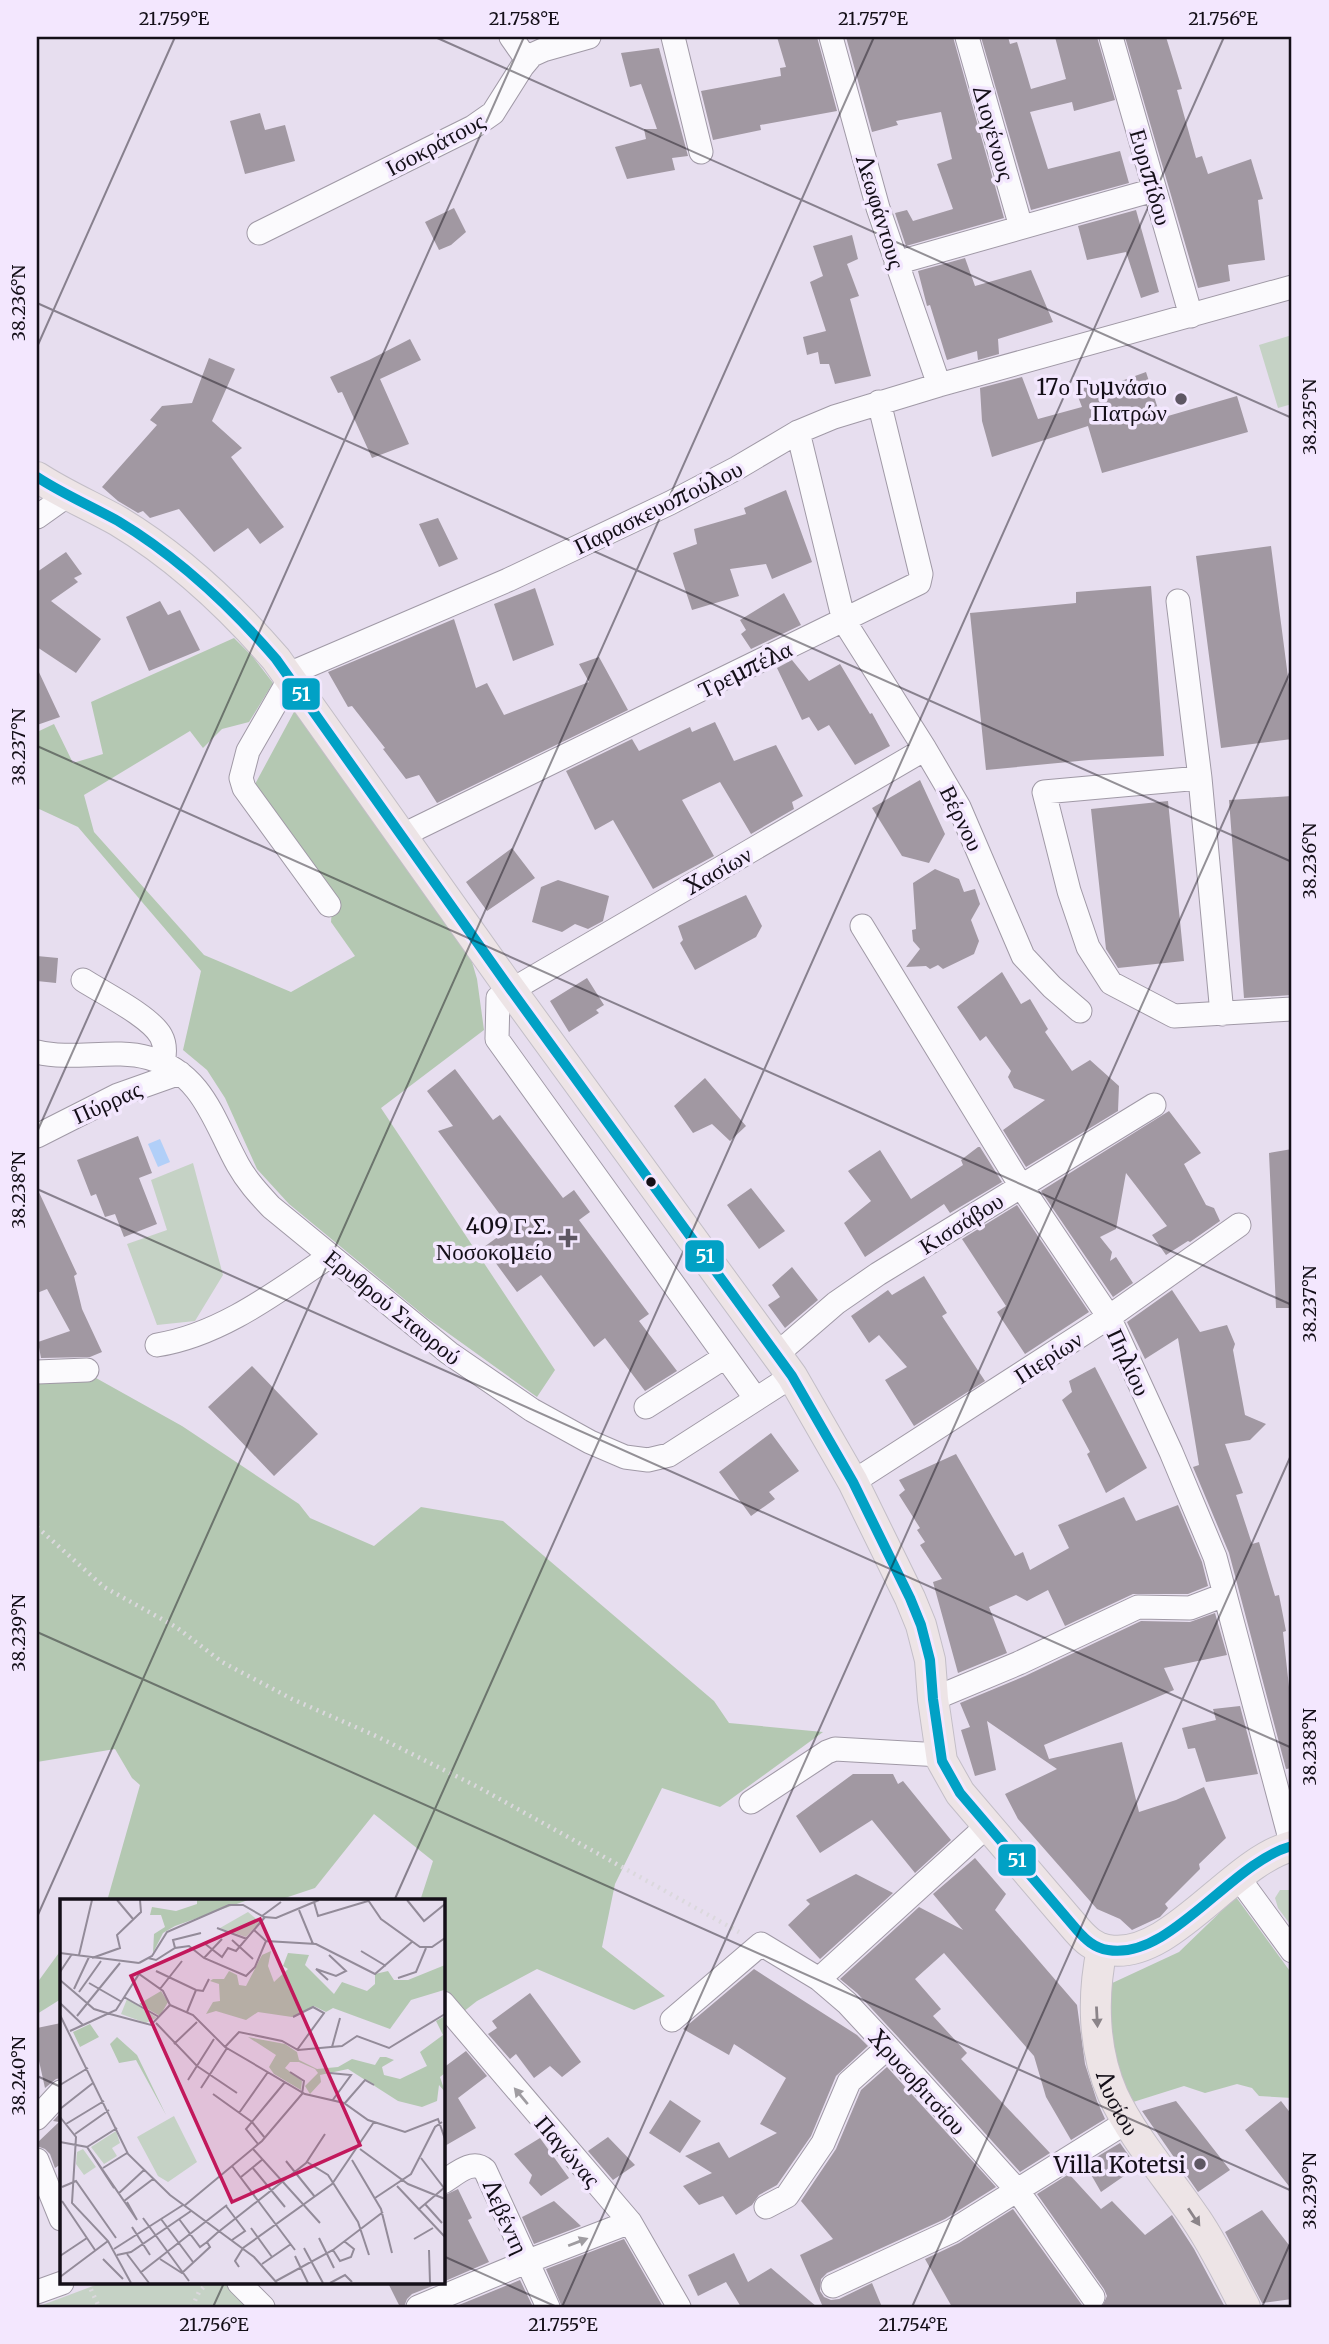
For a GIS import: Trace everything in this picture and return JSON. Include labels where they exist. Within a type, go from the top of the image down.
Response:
[{"type":"main road","points":[[37,477],[118,521],[161,549],[251,630],[290,678],[511,990],[785,1365],[853,1482],[921,1625],[930,1660],[941,1755],[948,1774],[960,1793],[1076,1930],[1090,1943],[1102,1949],[1124,1950],[1147,1944],[1178,1926],[1238,1877],[1269,1856],[1292,1846]]},
{"type":"main road","name":"Λυσίου","points":[[1102,1949],[1096,1984],[1099,2041],[1108,2081],[1128,2121],[1202,2228],[1245,2307]]},
{"type":"street","points":[[511,37],[527,60],[537,52],[589,37]]},
{"type":"street","points":[[673,37],[701,152]]},
{"type":"street","name":"Λεωφάντους","points":[[831,37],[878,208],[939,385]]},
{"type":"street","name":"Διογένους","points":[[968,37],[1021,227]]},
{"type":"street","name":"Ευριπίδου","points":[[1111,37],[1191,316]]},
{"type":"street","name":"Ισοκράτους","points":[[259,233],[486,119],[503,100],[527,60]]},
{"type":"street","points":[[896,262],[1154,190]]},
{"type":"street","name":"Παρασκευοπούλου","points":[[329,905],[244,788],[241,778],[248,751],[290,678],[305,666],[508,580],[670,503],[737,468],[797,432],[834,417],[879,402],[1292,287]]},
{"type":"street","name":"Τρεμπέλα","points":[[403,835],[919,583],[922,574],[879,402]]},
{"type":"street","name":"Βέρνου","points":[[797,432],[844,621],[925,749],[970,829],[1023,956],[1052,987],[1080,1011]]},
{"type":"street","points":[[37,517],[68,495]]},
{"type":"street","points":[[1178,601],[1200,778],[1222,1014]]},
{"type":"street","name":"Χασίων","points":[[511,990],[925,749]]},
{"type":"street","points":[[1200,778],[1044,792],[1069,891],[1088,947],[1111,983],[1174,1016],[1292,1009]]},
{"type":"street","name":"Πηλίου","points":[[862,926],[1021,1186],[1109,1317],[1171,1452],[1215,1557],[1292,1846]]},
{"type":"street","points":[[83,980],[151,1024],[162,1038],[171,1068]]},
{"type":"street","points":[[511,990],[498,998],[497,1039],[756,1399]]},
{"type":"street","points":[[37,1052],[71,1057],[137,1056],[171,1068]]},
{"type":"street","name":"Πύρρας","points":[[37,1136],[171,1068]]},
{"type":"street","name":"Ερυθρού Σταυρού","points":[[171,1068],[198,1089],[209,1105],[238,1165],[251,1186],[271,1207],[449,1353],[497,1387],[571,1432],[625,1457],[642,1460],[669,1455],[756,1399],[785,1365]]},
{"type":"street","name":"Κισσάβου","points":[[785,1365],[836,1303],[1154,1105]]},
{"type":"street","name":"Πιερίων","points":[[853,1482],[1109,1317],[1239,1225]]},
{"type":"street","points":[[157,1345],[190,1337],[238,1315],[330,1256]]},
{"type":"street","points":[[646,1407],[725,1357]]},
{"type":"street","points":[[37,1372],[87,1370]]},
{"type":"street","points":[[933,1699],[1019,1663],[1138,1607],[1190,1608],[1224,1594]]},
{"type":"street","points":[[751,1802],[835,1749],[941,1755]]},
{"type":"street","points":[[819,1979],[988,1825]]},
{"type":"street","points":[[1238,1877],[1292,1951]]},
{"type":"street","points":[[673,2020],[761,1944]]},
{"type":"street","name":"Χρυσοβιτσίου","points":[[761,1944],[819,1979],[847,2003],[1017,2190],[1093,2298]]},
{"type":"street","name":"Παγώνας","points":[[444,2004],[630,2222],[679,2307]]},
{"type":"street","points":[[766,2207],[787,2196],[823,2143],[849,2082],[888,2047]]},
{"type":"street","points":[[37,2118],[60,2093]]},
{"type":"street","points":[[833,2286],[952,2231],[1128,2121]]},
{"type":"street","points":[[37,2160],[60,2217]]},
{"type":"street","name":"Λεβέντη","points":[[444,2181],[474,2164],[485,2170],[548,2307]]},
{"type":"street","points":[[418,2307],[630,2222]]},
{"type":"street","points":[[37,2292],[60,2284]]},
{"type":"street","points":[[240,2284],[263,2307]]},
{"type":"path","points":[[37,1527],[104,1587],[176,1627],[222,1662],[292,1699],[376,1736],[478,1787],[761,1944]]},
{"type":"path","points":[[88,2284],[99,2307]]},
{"type":"path","points":[[192,2307],[206,2284]]},
{"type":"green space","points":[[1292,335],[1292,404],[1278,408],[1259,345]]},
{"type":"green space","points":[[234,638],[273,683],[249,722],[222,729],[203,748],[190,731],[84,795],[94,832],[204,955],[291,992],[355,956],[331,922],[333,895],[254,786],[295,710],[470,955],[477,979],[484,1030],[381,1108],[555,1370],[537,1397],[427,1318],[289,1204],[257,1169],[225,1098],[207,1070],[183,1050],[201,971],[78,827],[37,808],[37,732],[54,724],[73,763],[103,754],[91,702]]},
{"type":"green space","points":[[193,1163],[223,1275],[195,1321],[157,1325],[127,1244],[167,1230],[151,1180]]},
{"type":"green space","points":[[96,1378],[182,1426],[299,1504],[310,1518],[374,1546],[421,1507],[503,1521],[714,1701],[729,1723],[823,1732],[720,1807],[662,1788],[615,1884],[602,1947],[665,1996],[634,2010],[537,1969],[477,2001],[463,2012],[444,1989],[444,1899],[421,1899],[433,1861],[374,1814],[315,1888],[282,1899],[108,1899],[140,1785],[132,1778],[115,1749],[37,1762],[37,1380]]},
{"type":"green space","points":[[1280,1890],[1292,1890],[1292,1927],[1278,1908],[1275,1898]]},
{"type":"green space","points":[[1236,1897],[1292,1974],[1292,2098],[1259,2096],[1252,2088],[1237,2084],[1205,2093],[1184,2086],[1130,2103],[1114,2045],[1108,1985],[1179,1952]]},
{"type":"green space","points":[[60,1951],[60,2000],[37,2014],[37,1983]]},
{"type":"green space","points":[[98,2284],[226,2284],[251,2307],[37,2307]]},
{"type":"water","points":[[160,1139],[170,1162],[158,1167],[148,1144]]},
{"type":"building","points":[[777,37],[817,37],[837,111],[760,125],[761,130],[713,140],[701,91],[781,76],[780,68],[786,67]]},
{"type":"building","points":[[846,37],[953,37],[1004,218],[906,246],[895,213],[907,210],[913,221],[953,209],[937,164],[952,159],[941,112],[896,121],[898,125],[872,132]]},
{"type":"building","points":[[981,37],[1008,37],[1010,44],[1017,42],[1031,89],[1066,79],[1055,37],[1097,37],[1115,100],[1074,111],[1072,102],[1030,112],[1048,169],[1120,151],[1129,183],[1031,210]]},
{"type":"building","points":[[1125,37],[1166,37],[1182,89],[1177,90],[1196,158],[1202,156],[1208,174],[1251,159],[1263,199],[1258,200],[1265,260],[1228,265],[1230,281],[1198,288]]},
{"type":"building","points":[[659,48],[688,156],[672,158],[675,170],[627,179],[615,147],[646,139],[644,129],[657,129],[641,84],[630,87],[621,53]]},
{"type":"building","points":[[260,113],[265,130],[285,125],[295,161],[245,174],[230,121]]},
{"type":"building","points":[[454,208],[466,232],[451,245],[439,250],[425,222]]},
{"type":"building","points":[[1136,210],[1159,292],[1141,298],[1126,252],[1087,260],[1078,226]]},
{"type":"building","points":[[852,235],[858,259],[847,264],[859,296],[850,299],[871,376],[835,384],[829,364],[820,364],[818,352],[807,355],[803,337],[826,331],[810,282],[823,276],[813,246]]},
{"type":"building","points":[[965,258],[975,286],[1031,270],[1053,322],[998,339],[999,354],[978,360],[977,351],[947,360],[930,305],[927,306],[918,271]]},
{"type":"building","points":[[410,339],[421,360],[380,379],[409,444],[372,458],[342,392],[338,393],[330,377]]},
{"type":"building","points":[[209,358],[235,369],[212,421],[242,448],[231,457],[284,527],[260,544],[248,528],[214,552],[179,509],[150,518],[143,511],[138,513],[118,501],[102,487],[157,425],[150,420],[162,406],[192,403]]},
{"type":"building","points":[[1146,372],[1161,418],[1237,396],[1248,432],[1102,473],[1088,426],[992,457],[982,421],[980,388],[1022,377],[1038,419],[1082,407],[1075,389],[1113,384]]},
{"type":"building","points":[[786,490],[812,562],[772,579],[766,564],[730,569],[739,596],[692,610],[673,553],[697,544],[694,529],[746,514],[744,508]]},
{"type":"building","points":[[438,518],[458,559],[439,567],[419,524]]},
{"type":"building","points":[[1271,546],[1292,708],[1292,739],[1221,748],[1196,556]]},
{"type":"building","points":[[66,552],[82,574],[74,578],[78,582],[51,601],[101,639],[76,673],[37,647],[37,572]]},
{"type":"building","points":[[1151,586],[1164,756],[986,770],[970,613],[1076,603],[1076,592]]},
{"type":"building","points":[[535,588],[554,645],[513,661],[494,604]]},
{"type":"building","points":[[784,593],[801,625],[751,649],[741,634],[746,630],[740,620]]},
{"type":"building","points":[[160,601],[168,615],[180,610],[200,650],[149,671],[126,617]]},
{"type":"building","points":[[454,619],[476,688],[487,683],[504,715],[589,682],[579,664],[599,657],[628,710],[437,803],[419,775],[406,779],[352,706],[348,707],[328,672]]},
{"type":"building","points":[[792,660],[809,681],[840,664],[890,746],[855,765],[829,725],[818,731],[809,717],[802,720],[777,668]]},
{"type":"building","points":[[37,668],[60,717],[37,725]]},
{"type":"building","points":[[715,722],[734,761],[776,745],[803,796],[792,802],[794,809],[751,834],[720,782],[682,800],[714,856],[653,889],[613,820],[595,830],[566,771],[632,739],[639,751],[690,727],[692,732]]},
{"type":"building","points":[[920,780],[945,834],[929,863],[902,856],[872,808]]},
{"type":"building","points":[[1292,796],[1292,995],[1244,998],[1229,800]]},
{"type":"building","points":[[1168,801],[1184,961],[1118,968],[1106,949],[1091,809]]},
{"type":"building","points":[[512,848],[535,878],[487,911],[466,882]]},
{"type":"building","points":[[935,869],[959,879],[964,892],[975,889],[980,904],[971,920],[979,941],[974,954],[943,969],[938,965],[930,969],[926,966],[906,967],[920,949],[913,941],[912,930],[916,929],[913,883]]},
{"type":"building","points":[[558,880],[609,896],[603,921],[588,929],[575,924],[562,932],[532,922],[541,887]]},
{"type":"building","points":[[746,895],[762,926],[756,937],[695,970],[680,943],[683,940],[678,926]]},
{"type":"building","points":[[37,956],[58,958],[56,983],[37,981]]},
{"type":"building","points":[[1002,972],[1021,1004],[1030,999],[1048,1029],[1045,1032],[1072,1071],[1090,1060],[1119,1086],[1118,1111],[1026,1167],[1003,1130],[1045,1100],[1014,1088],[1008,1077],[1011,1071],[986,1036],[980,1041],[957,1007]]},
{"type":"building","points":[[587,978],[604,1005],[596,1010],[599,1013],[569,1032],[550,1001]]},
{"type":"building","points":[[455,1069],[493,1120],[500,1115],[563,1198],[574,1190],[590,1212],[579,1220],[649,1314],[639,1321],[677,1371],[645,1391],[605,1338],[594,1347],[541,1275],[517,1292],[484,1247],[510,1228],[438,1131],[453,1126],[427,1091]]},
{"type":"building","points":[[705,1078],[746,1126],[730,1141],[712,1124],[693,1133],[674,1106]]},
{"type":"building","points":[[1169,1111],[1201,1153],[1184,1164],[1206,1205],[1214,1208],[1220,1221],[1166,1255],[1152,1235],[1167,1226],[1126,1173],[1116,1229],[1100,1237],[1112,1252],[1110,1261],[1116,1257],[1133,1283],[1113,1297],[1041,1191]]},
{"type":"building","points":[[138,1136],[152,1173],[139,1178],[157,1224],[124,1237],[115,1214],[105,1217],[96,1194],[91,1196],[77,1160]]},
{"type":"building","points":[[978,1147],[1002,1182],[950,1213],[944,1204],[865,1257],[844,1223],[871,1201],[848,1171],[880,1150],[911,1199],[963,1165],[961,1160]]},
{"type":"building","points":[[1292,1149],[1292,1308],[1276,1308],[1269,1153]]},
{"type":"building","points":[[37,1188],[77,1274],[74,1276],[82,1309],[102,1352],[90,1357],[41,1358],[38,1342],[70,1331],[47,1289],[37,1293]]},
{"type":"building","points":[[751,1188],[785,1231],[759,1249],[727,1205]]},
{"type":"building","points":[[1017,1205],[1089,1312],[1025,1354],[997,1312],[1006,1306],[962,1239]]},
{"type":"building","points":[[792,1267],[818,1300],[785,1328],[768,1305],[780,1297],[772,1285]]},
{"type":"building","points":[[924,1276],[947,1313],[942,1316],[985,1381],[914,1426],[885,1380],[907,1367],[879,1335],[869,1343],[851,1316],[888,1290],[892,1295]]},
{"type":"building","points":[[1172,1290],[1200,1332],[1227,1325],[1235,1344],[1233,1350],[1245,1415],[1266,1424],[1250,1440],[1225,1444],[1243,1493],[1236,1495],[1252,1544],[1259,1542],[1275,1596],[1279,1595],[1286,1631],[1283,1632],[1289,1687],[1292,1686],[1292,1768],[1286,1769],[1229,1553],[1193,1467],[1199,1465],[1178,1338],[1145,1359],[1127,1322]]},
{"type":"building","points":[[252,1366],[318,1434],[274,1476],[208,1407]]},
{"type":"building","points":[[1095,1367],[1147,1468],[1106,1493],[1087,1454],[1090,1452],[1062,1400],[1072,1392],[1069,1381]]},
{"type":"building","points":[[771,1433],[799,1471],[769,1492],[775,1499],[751,1516],[719,1472]]},
{"type":"building","points":[[956,1454],[1015,1556],[1023,1552],[1030,1570],[1069,1548],[1058,1525],[1124,1497],[1136,1521],[1178,1505],[1202,1562],[1208,1586],[1188,1594],[1133,1594],[1065,1626],[1048,1590],[1027,1601],[1016,1595],[989,1607],[1007,1653],[958,1673],[933,1582],[942,1579],[920,1545],[925,1542],[917,1530],[920,1528],[899,1495],[905,1490],[899,1480]]},
{"type":"building","points":[[1215,1613],[1227,1655],[1164,1668],[1174,1690],[1044,1745],[1049,1759],[1122,1742],[1139,1812],[1204,1787],[1226,1838],[1199,1864],[1200,1869],[1165,1904],[1168,1908],[1160,1917],[1132,1930],[1120,1919],[1097,1909],[1018,1819],[1005,1794],[1057,1769],[987,1721],[996,1770],[975,1776],[961,1730],[970,1727],[960,1703],[1025,1676],[1141,1621],[1190,1622]]},
{"type":"building","points":[[1240,1706],[1258,1774],[1206,1782],[1195,1748],[1188,1749],[1182,1728],[1216,1720],[1213,1709]]},
{"type":"building","points":[[853,1774],[893,1774],[898,1784],[903,1781],[951,1840],[915,1873],[872,1820],[820,1853],[796,1816]]},
{"type":"building","points":[[975,1858],[1006,1894],[995,1910],[1077,2005],[1085,2064],[1105,2119],[1071,2140],[1046,2097],[1034,2056],[944,1953],[915,1979],[941,2009],[933,2016],[967,2053],[961,2059],[1050,2153],[1020,2172],[857,1993],[840,1979],[919,1907],[963,1930],[933,1894]]},
{"type":"building","points":[[856,1874],[893,1893],[820,1959],[788,1925],[810,1904],[806,1900]]},
{"type":"building","points":[[754,1969],[857,2035],[868,2046],[836,2076],[811,2136],[777,2185],[759,2195],[752,2205],[736,2215],[723,2196],[699,2205],[683,2186],[712,2173],[685,2156],[719,2142],[729,2158],[777,2133],[760,2124],[786,2078],[734,2044],[729,2055],[683,2029]]},
{"type":"building","points":[[530,1993],[581,2062],[562,2077],[550,2066],[534,2078],[516,2054],[510,2059],[488,2034],[497,2028],[492,2021]]},
{"type":"building","points":[[60,2023],[60,2078],[45,2088],[37,2052],[37,2028]]},
{"type":"building","points":[[466,2051],[487,2076],[458,2098],[476,2128],[444,2146],[444,2067]]},
{"type":"building","points":[[887,2067],[996,2187],[945,2219],[827,2273],[821,2279],[820,2291],[824,2297],[831,2300],[839,2299],[872,2283],[882,2307],[823,2307],[800,2255],[833,2239],[801,2201],[836,2149],[861,2090]]},
{"type":"building","points":[[670,2100],[701,2121],[680,2153],[649,2133]]},
{"type":"building","points":[[1176,2101],[1230,2170],[1198,2192],[1142,2111]]},
{"type":"building","points":[[1281,2101],[1292,2115],[1292,2190],[1245,2130]]},
{"type":"building","points":[[60,2113],[60,2165],[55,2168],[50,2154],[37,2146],[59,2122],[53,2121]]},
{"type":"building","points":[[608,2137],[635,2165],[613,2180],[588,2151]]},
{"type":"building","points":[[540,2138],[569,2178],[541,2196],[529,2183],[532,2175],[514,2154]]},
{"type":"building","points":[[1120,2143],[1137,2167],[1101,2192],[1085,2164]]},
{"type":"building","points":[[1069,2174],[1101,2209],[1112,2201],[1145,2235],[1172,2215],[1225,2307],[1102,2307],[1107,2296],[1104,2289],[1037,2194]]},
{"type":"building","points":[[458,2189],[472,2218],[468,2220],[489,2262],[444,2282],[444,2196]]},
{"type":"building","points":[[554,2201],[581,2226],[534,2244],[522,2217]]},
{"type":"building","points":[[1013,2209],[1084,2307],[952,2307],[925,2259],[959,2243]]},
{"type":"building","points":[[1262,2210],[1292,2249],[1292,2299],[1262,2303],[1225,2232]]},
{"type":"building","points":[[624,2239],[663,2307],[562,2307],[546,2269]]},
{"type":"building","points":[[734,2253],[748,2282],[771,2268],[817,2307],[741,2307],[726,2282],[698,2296],[688,2275]]},
{"type":"building","points":[[520,2280],[533,2307],[454,2307]]},
{"type":"building","points":[[388,2284],[437,2284],[412,2294],[404,2307],[400,2307]]},
{"type":"transit line","name":"51","points":[[37,477],[118,521],[162,550],[222,602],[276,659],[511,990],[792,1376],[853,1482],[921,1625],[930,1660],[942,1761],[960,1793],[1080,1933],[1094,1945],[1108,1950],[1131,1949],[1154,1941],[1246,1871],[1269,1856],[1292,1846]]},
{"type":"place","name":"17ο Γυμνάσιο Πατρών","points":[[1181,399]]},
{"type":"place","name":"409 Γ.Σ. Νοσοκομείο","points":[[568,1238]]},
{"type":"place","name":"Villa Kotetsi","points":[[1200,2164]]}]
